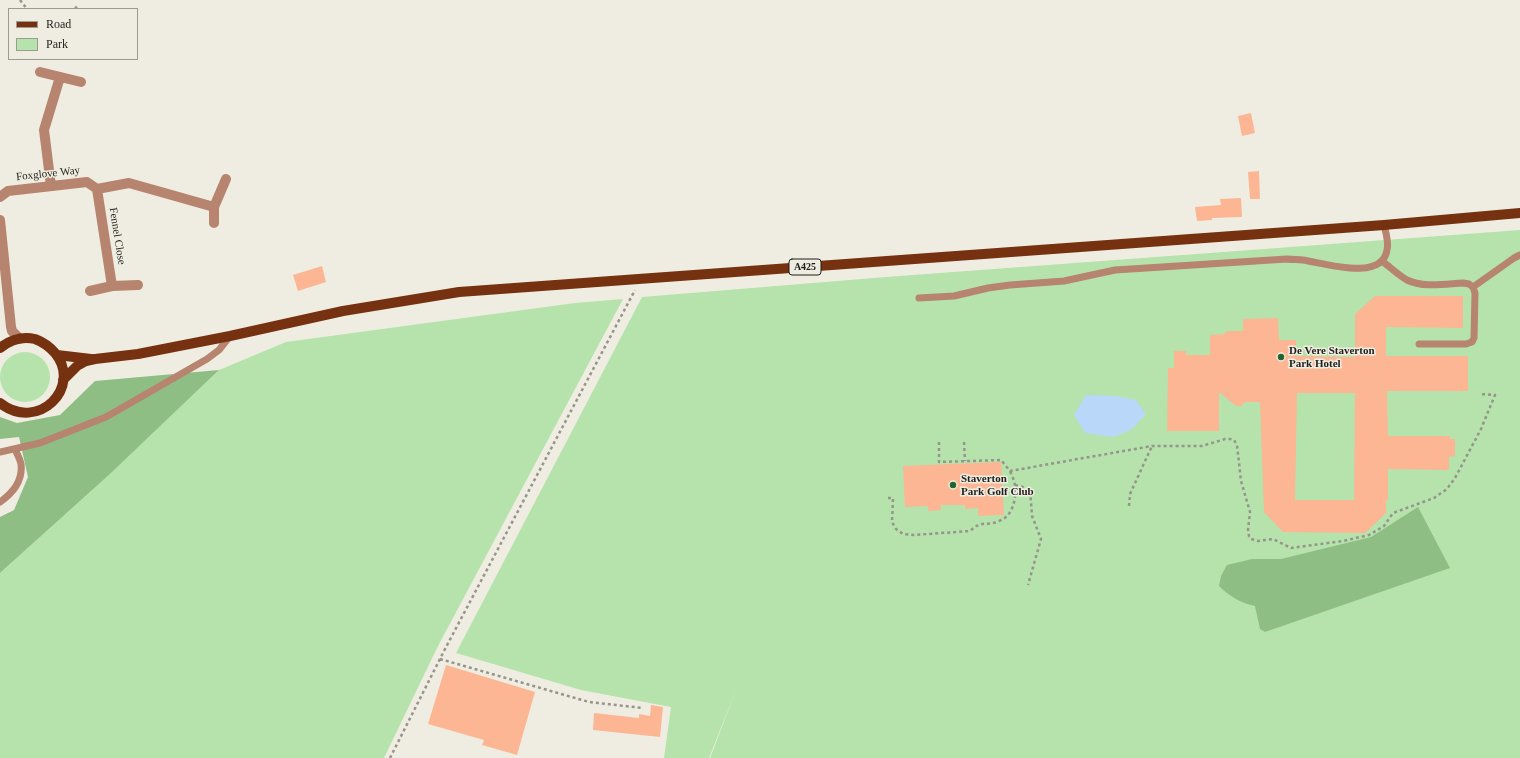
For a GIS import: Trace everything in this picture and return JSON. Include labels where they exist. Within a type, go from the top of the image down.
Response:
[{"type":"main road","name":"A425","points":[[63,380],[77,366],[94,359],[138,354],[230,336],[343,311],[459,292],[1384,225],[1520,213]]},
{"type":"main road","points":[[0,403],[9,409],[21,413],[37,412],[52,403],[57,396],[63,380],[63,371],[57,355],[44,343],[28,338],[20,339],[2,346]]},
{"type":"main road","name":"A425","points":[[57,355],[94,359]]},
{"type":"street","points":[[40,72],[81,82]]},
{"type":"street","points":[[52,186],[44,130],[60,77]]},
{"type":"street","points":[[214,223],[214,207],[226,179]]},
{"type":"street","name":"Foxglove Way","points":[[0,197],[8,191],[87,182],[97,189],[129,183],[214,207]]},
{"type":"street","name":"Fennel Close","points":[[97,189],[112,286]]},
{"type":"street","points":[[0,220],[12,331],[20,339]]},
{"type":"street","points":[[90,291],[112,286],[138,285]]},
{"type":"street","points":[[2,346],[9,331],[10,319]]},
{"type":"lane","points":[[920,298],[954,296],[988,288],[1064,281],[1115,270],[1287,259],[1344,268],[1365,268],[1376,266],[1382,261],[1387,250],[1384,225]]},
{"type":"lane","points":[[1473,287],[1520,255]]},
{"type":"lane","points":[[1382,261],[1406,280],[1415,283],[1426,285],[1463,283],[1469,284],[1473,287],[1475,293],[1474,338],[1472,342],[1466,344],[1419,344]]},
{"type":"lane","points":[[0,452],[40,443],[106,417],[207,359],[219,350],[230,336]]},
{"type":"lane","points":[[0,502],[10,496],[20,480],[21,464],[15,449]]},
{"type":"path","points":[[20,0],[26,8]]},
{"type":"path","points":[[390,758],[440,659],[641,279]]},
{"type":"path","points":[[1010,471],[1152,446],[1202,446],[1225,439],[1234,440],[1237,445],[1241,481],[1250,512],[1248,530],[1251,539],[1258,541],[1273,539],[1291,548],[1343,541],[1369,535],[1384,526],[1393,513],[1434,498],[1447,490],[1466,457],[1495,395],[1480,394]]},
{"type":"path","points":[[888,498],[893,498],[892,522],[896,529],[903,534],[914,535],[970,531],[978,524],[998,522],[1006,518],[1013,508],[1016,485],[1010,471],[1001,460],[939,462],[939,442]]},
{"type":"path","points":[[964,442],[965,461]]},
{"type":"path","points":[[1129,506],[1130,494],[1152,446]]},
{"type":"path","points":[[1016,485],[1030,489],[1032,516],[1040,539],[1028,585]]},
{"type":"path","points":[[440,659],[589,702],[643,708]]},
{"type":"green space","points":[[1520,230],[1520,758],[710,758],[738,685],[709,758],[664,758],[671,707],[581,690],[456,653],[642,297],[886,277]]},
{"type":"green space","points":[[623,299],[437,648],[384,758],[0,758],[0,573],[110,474],[219,370],[286,342],[575,303]]},
{"type":"green space","points":[[25,352],[34,354],[45,363],[50,377],[48,386],[39,397],[25,402],[16,400],[5,391],[0,377],[2,368],[11,357]]},
{"type":"green space","points":[[219,370],[110,474],[0,573],[0,517],[14,510],[28,477],[19,437],[0,439],[0,417],[17,423],[60,415],[95,381]]},
{"type":"green space","points":[[1418,507],[1450,568],[1265,632],[1260,629],[1255,606],[1236,599],[1219,586],[1221,576],[1227,565],[1252,559],[1281,559],[1371,537]]},
{"type":"water","points":[[1086,395],[1116,396],[1136,400],[1146,414],[1132,429],[1114,437],[1085,433],[1074,415]]},
{"type":"building","points":[[1251,113],[1255,133],[1242,136],[1238,116]]},
{"type":"building","points":[[1259,171],[1260,199],[1250,199],[1248,172]]},
{"type":"building","points":[[1241,198],[1242,217],[1212,218],[1212,220],[1197,221],[1195,207],[1221,205],[1220,199]]},
{"type":"building","points":[[322,266],[326,282],[298,291],[293,275]]},
{"type":"building","points":[[1375,296],[1463,296],[1463,328],[1386,327],[1386,356],[1468,356],[1468,391],[1387,391],[1388,436],[1450,436],[1450,439],[1455,439],[1455,456],[1449,457],[1449,470],[1388,469],[1388,500],[1386,500],[1386,513],[1365,533],[1283,532],[1264,512],[1260,402],[1245,402],[1241,406],[1236,406],[1219,392],[1219,431],[1167,431],[1168,368],[1174,368],[1174,351],[1186,351],[1186,355],[1210,355],[1210,335],[1225,334],[1226,331],[1243,331],[1243,319],[1278,318],[1279,340],[1296,340],[1296,356],[1355,357],[1355,314]],"holes":[[[1297,393],[1355,393],[1354,500],[1295,500]]]},
{"type":"building","name":"Staverton Park Golf Club","points":[[1001,462],[1004,515],[978,516],[978,508],[965,509],[965,505],[941,505],[941,510],[928,511],[928,506],[905,507],[903,466]]},
{"type":"building","points":[[446,665],[535,692],[517,755],[482,745],[484,740],[428,724]]},
{"type":"building","points":[[651,705],[663,707],[660,737],[593,730],[594,713],[639,718],[639,714],[650,716]]},
{"type":"place","name":"De Vere Staverton Park Hotel","points":[[1281,357]]},
{"type":"place","name":"Staverton Park Golf Club","points":[[953,485]]}]
